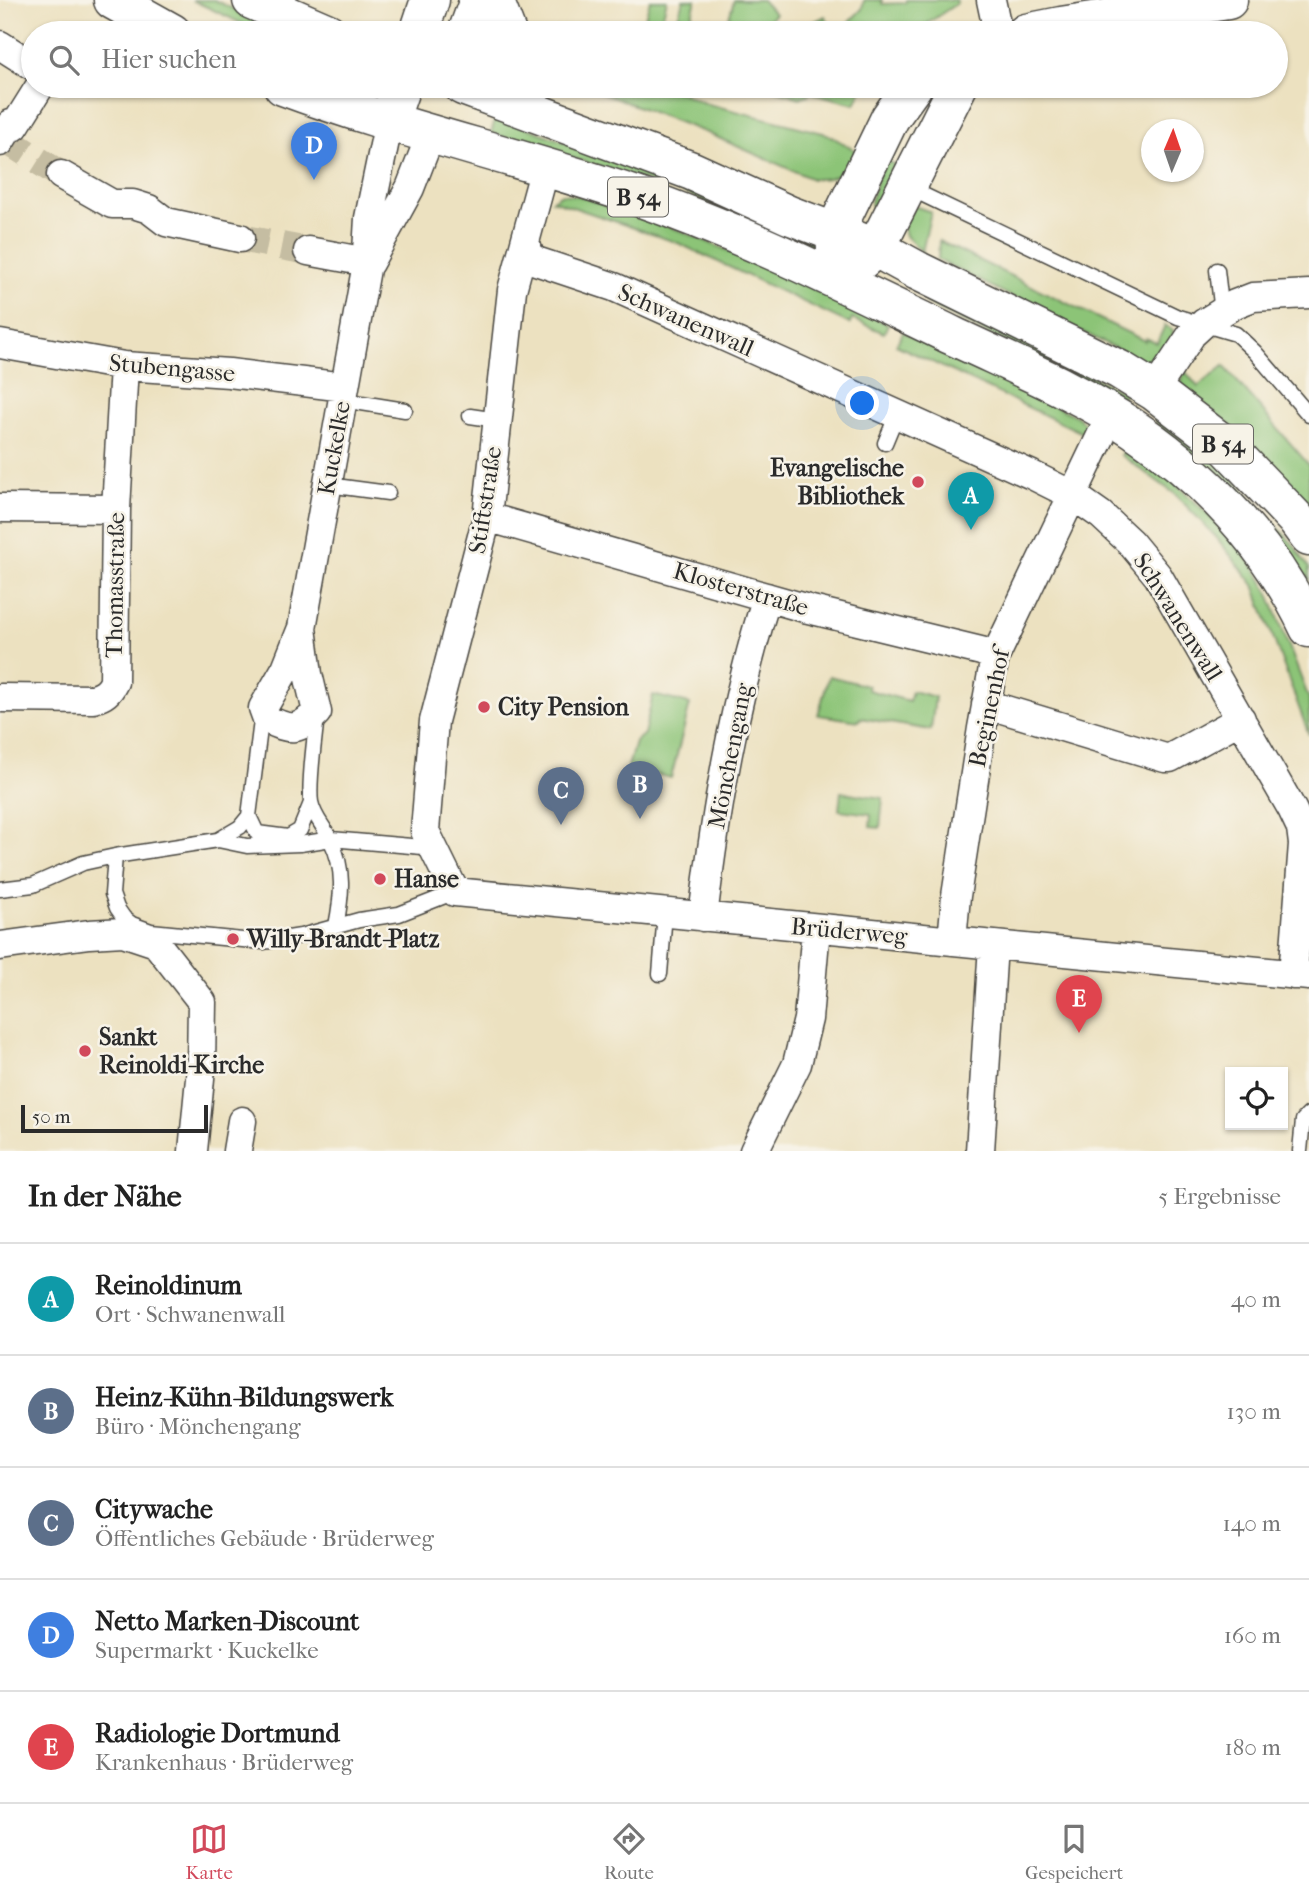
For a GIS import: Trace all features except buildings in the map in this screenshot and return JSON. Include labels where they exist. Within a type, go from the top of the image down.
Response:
[{"type":"main road","points":[[113,0],[151,21]]},
{"type":"main road","points":[[423,21],[430,0]]},
{"type":"main road","points":[[471,21],[479,0]]},
{"type":"main road","points":[[494,0],[502,21]]},
{"type":"main road","points":[[1093,21],[1228,0]]},
{"type":"main road","points":[[261,2],[302,21]]},
{"type":"main road","name":"B 54","points":[[319,98],[635,196],[732,232],[838,280],[1111,415],[1157,446],[1227,508],[1275,565],[1309,628]]},
{"type":"main road","points":[[389,121],[397,98]]},
{"type":"main road","points":[[431,134],[444,98]]},
{"type":"main road","name":"B 54","points":[[496,98],[692,172],[789,215],[876,248],[1120,370],[1154,391],[1227,447],[1309,537]]},
{"type":"main road","name":"B 54","points":[[549,98],[564,117],[580,129]]},
{"type":"main road","points":[[838,280],[835,232],[890,118],[904,98]]},
{"type":"main road","points":[[838,280],[876,248],[920,194],[954,98]]},
{"type":"street","points":[[990,0],[995,21]]},
{"type":"street","points":[[0,45],[21,58]]},
{"type":"street","points":[[1,138],[11,124],[15,126],[32,98]]},
{"type":"street","name":"Kuckelke","points":[[263,708],[286,668],[302,628],[344,393],[359,264],[389,121]]},
{"type":"street","name":"Kuckelke","points":[[359,264],[410,188],[431,134]]},
{"type":"street","name":"Stiftstraße","points":[[429,839],[434,721],[487,517],[483,418],[512,290],[545,168]]},
{"type":"street","points":[[61,175],[112,204],[132,204],[149,209],[166,222],[240,238]]},
{"type":"street","name":"Schwanenwall","points":[[526,244],[530,257],[536,261],[614,287],[1074,496],[1119,531],[1158,576],[1301,828],[1301,976]]},
{"type":"street","points":[[308,251],[359,264]]},
{"type":"street","points":[[1154,391],[1192,334],[1213,318],[1253,297],[1309,294]]},
{"type":"street","name":"Stubengasse","points":[[18,342],[124,366],[229,373],[344,393]]},
{"type":"street","name":"Thomasstraße","points":[[0,698],[93,699],[110,691],[114,682],[116,509],[124,366]]},
{"type":"street","name":"Beginenhof","points":[[952,941],[956,896],[995,657],[1111,415]]},
{"type":"street","points":[[0,508],[116,509]]},
{"type":"street","name":"Klosterstraße","points":[[487,517],[767,597],[981,651],[995,657]]},
{"type":"street","name":"Mönchengang","points":[[703,917],[719,798],[734,720],[767,597]]},
{"type":"street","name":"Kuckelke","points":[[302,628],[308,674],[317,712]]},
{"type":"street","points":[[986,704],[1165,758],[1170,758],[1241,719]]},
{"type":"street","points":[[263,708],[267,719],[285,729],[305,724],[317,712]]},
{"type":"street","points":[[429,839],[455,892]]},
{"type":"street","name":"Brüderweg","points":[[455,892],[1301,976]]},
{"type":"street","points":[[754,1151],[797,1064],[808,1018],[816,928]]},
{"type":"street","points":[[0,947],[89,934],[123,932],[141,933],[156,943],[202,1002],[201,1068],[193,1151]]},
{"type":"street","points":[[980,1151],[993,946]]},
{"type":"street","points":[[237,1151],[242,1121]]},
{"type":"lane","points":[[920,194],[1170,314],[1213,318]]},
{"type":"lane","points":[[1217,270],[1218,295],[1213,318],[1220,328],[1243,340],[1309,415]]},
{"type":"lane","points":[[344,393],[405,410]]},
{"type":"lane","points":[[885,443],[897,414]]},
{"type":"lane","points":[[328,485],[388,493]]},
{"type":"lane","name":"Kuckelke","points":[[263,708],[249,816],[257,833],[268,836],[288,837],[300,830],[311,803],[317,712]]},
{"type":"lane","points":[[311,803],[315,816],[331,839],[341,865],[341,898],[336,926]]},
{"type":"lane","points":[[218,840],[240,827],[249,816]]},
{"type":"lane","points":[[0,889],[33,885],[83,863],[218,840],[247,846],[300,844],[331,839],[429,839]]},
{"type":"lane","points":[[115,856],[112,894],[124,918],[141,933],[150,931],[263,942],[399,914],[455,892]]},
{"type":"lane","points":[[660,974],[665,914]]},
{"type":"lane","points":[[1300,1151],[1303,1120],[1309,1114]]},
{"type":"green space","points":[[192,0],[214,0],[260,21],[237,21]]},
{"type":"green space","points":[[650,0],[667,0],[662,21],[644,21]]},
{"type":"green space","points":[[683,0],[696,0],[690,21],[677,21]]},
{"type":"green space","points":[[734,0],[762,0],[775,14],[768,21],[728,21]]},
{"type":"green space","points":[[864,0],[882,0],[882,4],[905,3],[906,0],[957,0],[956,4],[931,21],[850,21],[862,9]]},
{"type":"green space","points":[[615,98],[693,98],[827,134],[860,153],[840,174],[812,179],[707,133]]},
{"type":"green space","points":[[832,98],[858,98],[855,104]]},
{"type":"green space","points":[[496,116],[823,245],[820,252],[683,192],[491,133]]},
{"type":"green space","points":[[883,160],[898,166],[875,209],[871,205],[871,199]]},
{"type":"green space","points":[[562,194],[579,196],[681,231],[758,263],[888,324],[884,333],[852,319],[850,324],[678,243],[552,200]]},
{"type":"green space","points":[[914,206],[931,212],[922,252],[906,236],[903,224]]},
{"type":"green space","points":[[939,241],[1145,341],[1146,338],[1157,343],[1165,325],[1173,331],[1173,342],[1153,360],[1135,358],[938,260]]},
{"type":"green space","points":[[928,297],[1125,393],[1121,400],[926,303]]},
{"type":"green space","points":[[903,332],[1076,416],[1088,426],[1089,436],[896,345]]},
{"type":"green space","points":[[1224,366],[1309,465],[1309,507],[1241,434],[1181,386],[1184,370],[1198,387]]},
{"type":"green space","points":[[1159,416],[1225,469],[1293,544],[1309,568],[1309,580],[1281,541],[1251,507],[1155,422]]},
{"type":"green space","points":[[1126,448],[1140,455],[1169,478],[1208,514],[1252,563],[1268,591],[1309,699],[1309,735],[1254,585],[1216,537],[1175,494],[1121,455]]},
{"type":"green space","points":[[829,676],[909,701],[912,691],[935,697],[931,730],[860,718],[859,721],[818,715]]},
{"type":"green space","points":[[653,695],[690,704],[671,778],[628,767],[635,742],[644,734]]},
{"type":"green space","points":[[841,792],[883,798],[880,828],[870,827],[871,814],[839,810]]},
{"type":"tunnel","points":[[3,138],[61,175]]},
{"type":"tunnel","points":[[240,238],[308,251]]},
{"type":"place","name":"Netto Marken-Discount","points":[[314,180]]},
{"type":"place","name":"Evangelische Bibliothek","points":[[918,482]]},
{"type":"place","name":"Reinoldinum","points":[[971,530]]},
{"type":"place","name":"City Pension","points":[[484,707]]},
{"type":"place","name":"Heinz-Kühn-Bildungswerk","points":[[640,819]]},
{"type":"place","name":"Citywache","points":[[561,825]]},
{"type":"place","name":"Hanse","points":[[380,879]]},
{"type":"place","name":"Willy-Brandt-Platz","points":[[233,939]]},
{"type":"place","name":"Radiologie Dortmund","points":[[1079,1033]]},
{"type":"place","name":"Sankt Reinoldi-Kirche","points":[[85,1051]]}]
